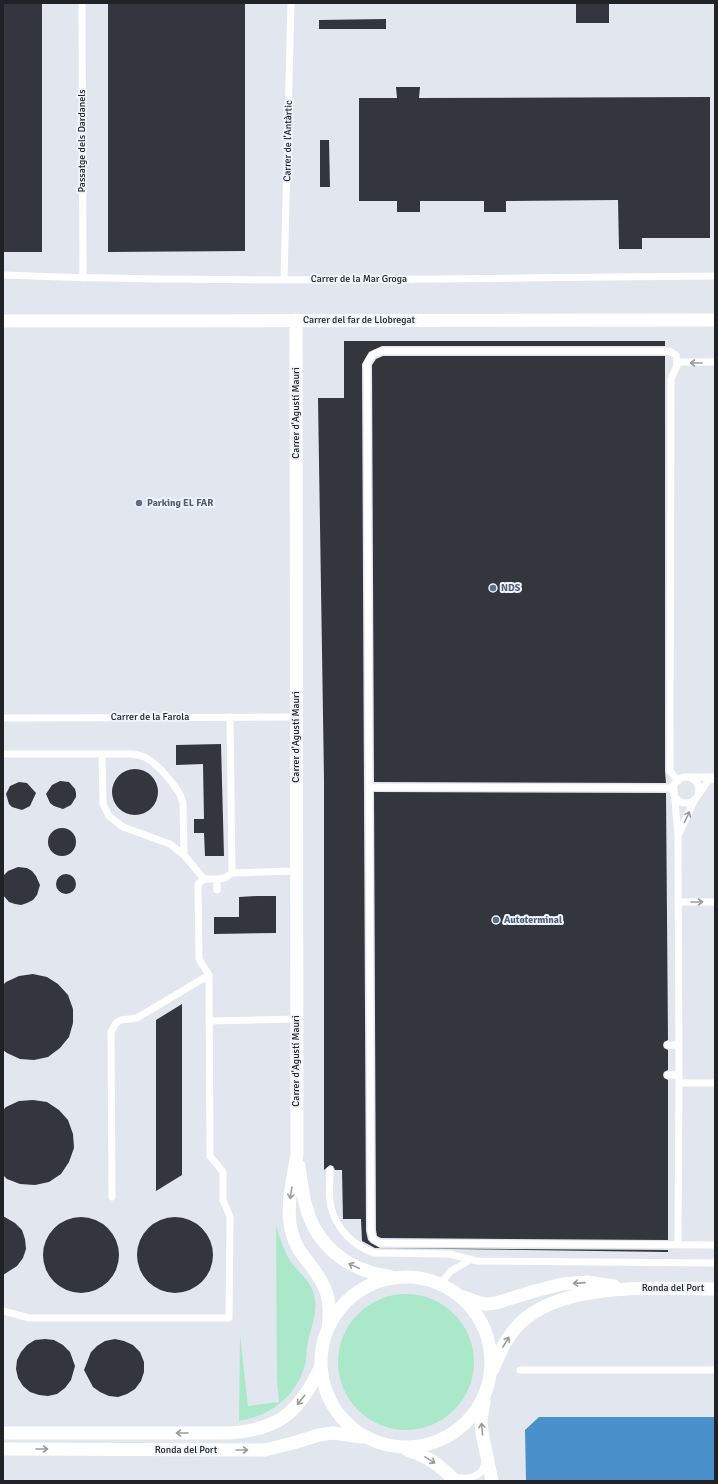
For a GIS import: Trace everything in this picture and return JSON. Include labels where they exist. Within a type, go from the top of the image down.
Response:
[{"type":"street","name":"Carrer d'Agustí Mauri","points":[[296,320],[297,1154]]},
{"type":"street","name":"Carrer del far de Llobregat","points":[[3,321],[715,320]]},
{"type":"street","points":[[297,1154],[306,1207],[317,1232],[327,1246],[349,1264],[368,1272],[391,1277]]},
{"type":"street","points":[[297,1154],[290,1200],[292,1233],[295,1244],[300,1252],[324,1284],[330,1305],[328,1329],[321,1366],[324,1387],[329,1400],[338,1415],[351,1428],[366,1438],[422,1455],[436,1463],[451,1478]]},
{"type":"street","points":[[328,1329],[336,1314],[353,1296],[372,1283],[391,1277],[410,1276],[425,1278],[441,1283],[472,1301],[487,1304],[496,1303],[550,1287],[574,1283],[587,1282],[632,1288]]},
{"type":"street","points":[[492,1481],[482,1433],[481,1420],[485,1395],[490,1377],[500,1351],[509,1337],[525,1318],[535,1311],[560,1300],[571,1296],[632,1288]]},
{"type":"street","name":"Ronda del Port","points":[[632,1288],[715,1289]]},
{"type":"street","points":[[461,1296],[476,1312],[488,1338],[490,1350],[490,1377]]},
{"type":"street","name":"Ronda del Port","points":[[3,1433],[229,1433],[254,1431],[275,1423],[296,1406],[311,1386],[321,1366]]},
{"type":"street","points":[[399,1448],[419,1447],[436,1443],[451,1435],[466,1424],[477,1410],[485,1395]]},
{"type":"street","name":"Ronda del Port","points":[[3,1449],[264,1450],[333,1432],[366,1438]]},
{"type":"lane","name":"Passatge dels Dardanels","points":[[82,3],[82,278]]},
{"type":"lane","name":"Carrer de l'Antàrtic","points":[[284,279],[291,3]]},
{"type":"lane","name":"Carrer de la Mar Groga","points":[[3,275],[82,278],[284,279],[715,276]]},
{"type":"lane","points":[[678,780],[670,771],[671,379],[678,362],[676,356],[669,351],[382,351],[375,353],[370,357],[367,364],[371,1231],[373,1239],[380,1243],[715,1245]]},
{"type":"lane","points":[[678,362],[715,362]]},
{"type":"lane","points":[[230,717],[232,873]]},
{"type":"lane","name":"Carrer de la Farola","points":[[3,718],[296,717]]},
{"type":"lane","points":[[3,754],[133,754],[147,758],[153,762],[178,789],[182,796],[184,855]]},
{"type":"lane","points":[[102,754],[103,804],[109,816],[123,827],[170,844],[184,855],[204,879]]},
{"type":"lane","points":[[678,836],[699,787],[695,780],[687,777]]},
{"type":"lane","points":[[678,1244],[678,836],[674,789],[678,780],[687,777],[715,777]]},
{"type":"lane","points":[[674,789],[676,798],[684,802],[692,801],[708,781],[715,777]]},
{"type":"lane","points":[[369,787],[674,789]]},
{"type":"lane","points":[[3,1311],[29,1318],[229,1318],[230,1217],[222,1200],[223,1172],[210,1156],[208,975],[199,959],[198,884],[204,879],[225,878],[232,873],[296,871]]},
{"type":"lane","points":[[217,878],[217,890]]},
{"type":"lane","points":[[678,902],[715,902]]},
{"type":"lane","points":[[112,1198],[112,1027],[121,1020],[137,1018],[208,975]]},
{"type":"lane","points":[[209,1021],[296,1019]]},
{"type":"lane","points":[[668,1045],[679,1045]]},
{"type":"lane","points":[[668,1075],[679,1079],[715,1083]]},
{"type":"lane","points":[[330,1170],[330,1197],[335,1219],[349,1238],[359,1246],[374,1253],[449,1254],[477,1261],[715,1263]]},
{"type":"lane","points":[[441,1283],[451,1271],[470,1260]]},
{"type":"lane","points":[[520,1370],[715,1370]]},
{"type":"lane","points":[[451,1478],[470,1479],[475,1476],[483,1470],[486,1452]]},
{"type":"green space","points":[[276,1226],[282,1244],[291,1262],[312,1289],[315,1300],[314,1318],[308,1341],[305,1365],[300,1379],[294,1388],[287,1397],[270,1410],[250,1419],[239,1421],[240,1335],[248,1406],[279,1402],[277,1380]]},
{"type":"green space","points":[[406,1294],[426,1297],[438,1302],[454,1314],[466,1330],[471,1342],[474,1362],[471,1382],[466,1394],[454,1410],[438,1422],[426,1427],[406,1430],[386,1427],[374,1422],[358,1410],[346,1394],[341,1382],[338,1362],[341,1342],[346,1330],[358,1314],[374,1302],[386,1297]]},
{"type":"water","points":[[539,1417],[715,1417],[715,1481],[526,1481],[525,1430]]},
{"type":"building","points":[[3,3],[42,3],[42,252],[3,252]]},
{"type":"building","points":[[108,3],[245,3],[245,251],[108,252]]},
{"type":"building","points":[[576,3],[609,3],[609,23],[576,23]]},
{"type":"building","points":[[386,19],[386,29],[319,29],[319,20]]},
{"type":"building","points":[[396,87],[420,87],[419,98],[710,97],[710,238],[642,238],[642,249],[619,249],[618,200],[506,201],[506,212],[484,212],[484,201],[420,201],[420,212],[397,212],[397,201],[359,201],[359,98],[397,98]]},
{"type":"building","points":[[320,140],[329,140],[330,187],[320,187]]},
{"type":"building","points":[[344,341],[665,341],[665,346],[382,346],[369,352],[362,364],[366,1231],[368,1240],[380,1248],[668,1250],[668,1252],[375,1248],[362,1241],[361,1219],[343,1219],[342,1170],[335,1170],[333,1166],[330,1165],[324,1170],[324,779],[318,398],[344,398]]},
{"type":"building","name":"NDS","points":[[383,356],[665,356],[666,783],[374,782],[372,365],[376,359]]},
{"type":"building","points":[[221,744],[224,856],[205,856],[204,833],[194,833],[194,819],[204,819],[203,764],[176,765],[176,745]]},
{"type":"building","points":[[140,769],[152,775],[157,783],[157,801],[152,809],[144,814],[130,815],[118,809],[113,801],[112,787],[118,775],[126,770]]},
{"type":"building","points":[[60,781],[69,782],[75,789],[76,793],[76,797],[71,805],[63,809],[50,803],[46,794],[52,785]]},
{"type":"building","points":[[19,782],[27,783],[36,793],[30,806],[22,810],[12,807],[9,804],[6,794],[10,786]]},
{"type":"building","name":"Autoterminal","points":[[374,792],[666,793],[668,1040],[664,1042],[663,1045],[664,1048],[668,1050],[668,1070],[664,1072],[663,1075],[664,1078],[668,1080],[668,1240],[381,1238],[377,1236]]},
{"type":"building","points":[[62,828],[72,832],[76,842],[72,852],[62,856],[52,852],[48,842],[52,832]]},
{"type":"building","points":[[18,867],[27,868],[32,871],[40,885],[37,895],[33,900],[21,905],[9,902],[3,895],[3,876],[8,871]]},
{"type":"building","points":[[66,874],[73,877],[76,884],[73,891],[66,894],[59,891],[56,884],[59,877]]},
{"type":"building","points":[[276,896],[276,933],[214,934],[214,917],[239,917],[239,897]]},
{"type":"building","points":[[33,974],[47,977],[58,984],[68,995],[73,1009],[73,1023],[69,1037],[60,1048],[48,1057],[34,1060],[20,1059],[3,1050],[3,985],[19,976]]},
{"type":"building","points":[[182,1004],[182,1175],[156,1191],[156,1020]]},
{"type":"building","points":[[33,1100],[47,1102],[59,1110],[68,1120],[73,1134],[74,1148],[69,1162],[61,1174],[49,1182],[35,1185],[20,1184],[7,1179],[3,1175],[3,1110],[19,1101]]},
{"type":"building","points":[[3,1216],[15,1223],[22,1230],[26,1249],[23,1258],[17,1266],[3,1275]]},
{"type":"building","points":[[81,1217],[96,1220],[108,1228],[116,1240],[119,1255],[116,1270],[108,1282],[96,1290],[81,1293],[66,1290],[54,1282],[46,1270],[43,1255],[46,1240],[54,1228],[66,1220]]},
{"type":"building","points":[[175,1217],[190,1220],[202,1228],[210,1240],[213,1255],[210,1270],[202,1282],[190,1290],[175,1293],[160,1290],[148,1282],[140,1270],[137,1255],[140,1240],[148,1228],[160,1220]]},
{"type":"building","points":[[115,1339],[133,1345],[140,1352],[144,1362],[144,1372],[141,1381],[135,1389],[118,1397],[109,1396],[93,1387],[84,1370],[91,1352],[97,1346],[105,1341]]},
{"type":"building","points":[[35,1340],[54,1340],[63,1345],[70,1352],[75,1366],[71,1380],[65,1388],[57,1394],[48,1396],[30,1392],[23,1386],[18,1378],[16,1369],[17,1360],[27,1345]]},
{"type":"place","name":"Parking EL FAR","points":[[139,503]]},
{"type":"place","name":"NDS","points":[[493,588]]},
{"type":"place","name":"Autoterminal","points":[[496,920]]}]
